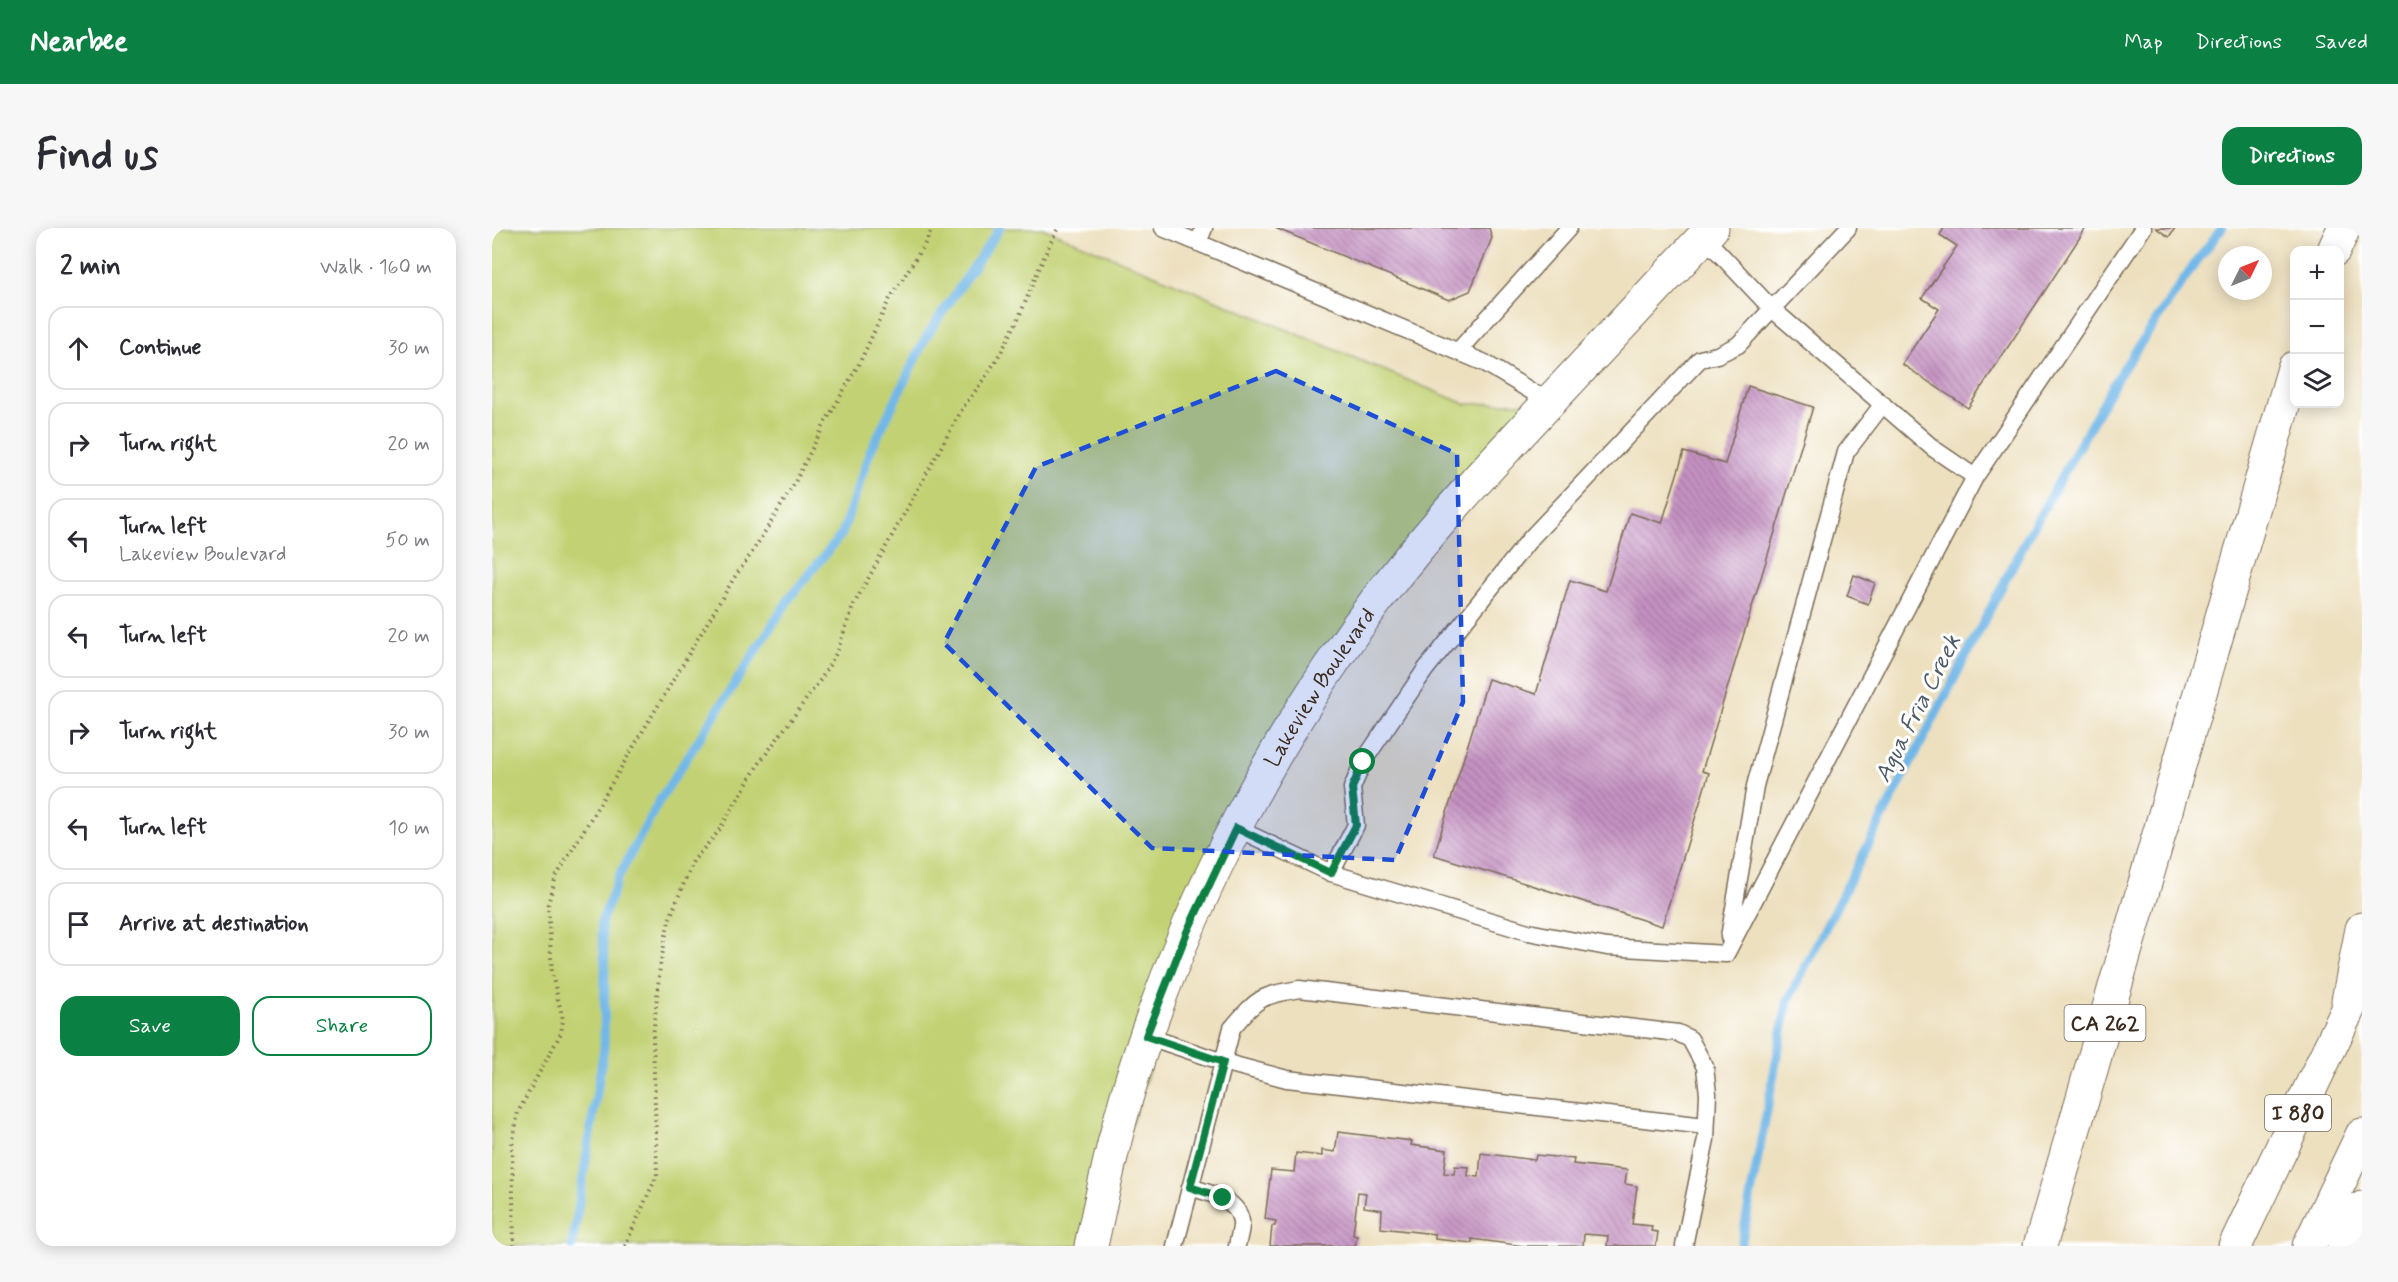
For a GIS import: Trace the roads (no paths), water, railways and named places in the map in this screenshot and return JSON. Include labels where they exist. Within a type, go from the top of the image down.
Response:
[{"type":"main road","points":[[2336,246],[2344,228]]},
{"type":"main road","name":"Lakeview Boulevard","points":[[1091,1246],[1118,1125],[1146,1036],[1187,932],[1236,828],[1307,701],[1383,592],[1466,492],[1708,232]]},
{"type":"main road","name":"CA 262","points":[[2040,1246],[2290,385]]},
{"type":"main road","points":[[2345,1014],[2362,929]]},
{"type":"main road","name":"I 880","points":[[2235,1246],[2362,980]]},
{"type":"main road","name":"I 880","points":[[2309,1246],[2362,1135]]},
{"type":"main road","points":[[2344,1246],[2362,1208]]},
{"type":"lane","points":[[1163,228],[1201,235],[1485,363],[1549,402]]},
{"type":"lane","points":[[1458,351],[1569,228]]},
{"type":"lane","points":[[1331,873],[1356,825],[1352,788],[1363,762],[1425,670],[1530,539],[1700,359],[1717,355],[1738,345],[1848,228]]},
{"type":"lane","points":[[1726,954],[1975,477],[2143,228]]},
{"type":"lane","points":[[1708,232],[1771,308],[1934,449],[1975,477]]},
{"type":"lane","points":[[1726,954],[1755,786],[1846,452],[1883,404]]},
{"type":"lane","points":[[1236,828],[1331,873],[1528,932],[1607,947],[1726,954]]},
{"type":"lane","points":[[1175,1246],[1232,1028],[1262,997],[1299,989],[1678,1033],[1690,1039],[1705,1067],[1708,1094],[1706,1126],[1684,1246]]},
{"type":"lane","points":[[1146,1036],[1223,1062],[1287,1079],[1706,1126]]},
{"type":"lane","points":[[1190,1187],[1223,1198],[1233,1208],[1241,1221],[1237,1246]]},
{"type":"waterway","points":[[572,1246],[604,1048],[605,964],[601,923],[619,876],[658,803],[791,596],[842,534],[869,454],[926,337],[1000,228]]},
{"type":"waterway","name":"Agua Fria Creek","points":[[1741,1246],[1788,1000],[2026,540],[2119,375],[2222,228]]}]
